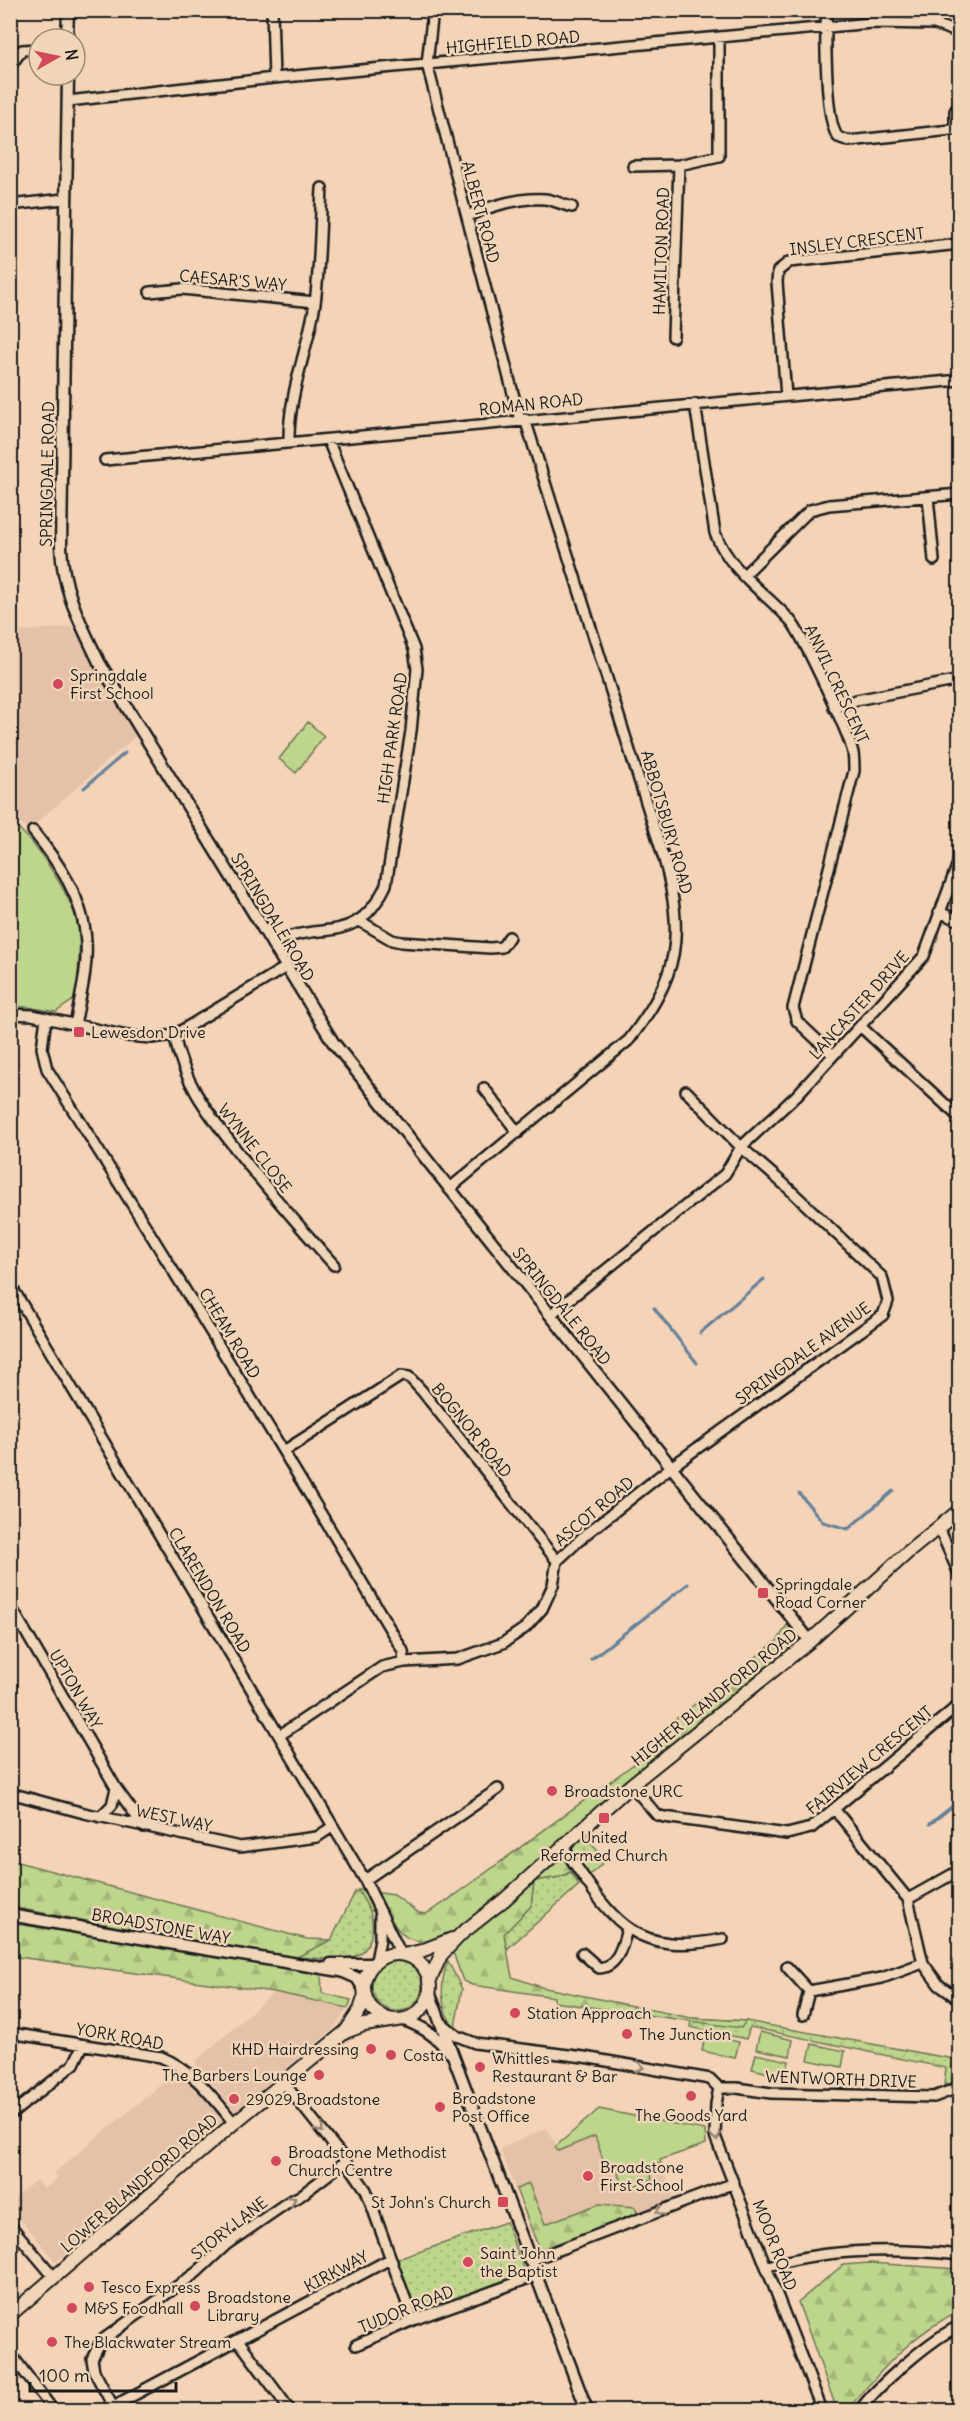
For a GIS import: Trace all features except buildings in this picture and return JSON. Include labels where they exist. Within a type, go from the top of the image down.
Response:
[{"type":"main road","name":"HIGHER BLANDFORD ROAD","points":[[429,1987],[441,1955],[461,1934],[504,1900],[631,1785],[810,1641],[907,1553],[960,1510]]},
{"type":"main road","name":"HIGHER BLANDFORD ROAD","points":[[403,1954],[432,1948],[461,1934]]},
{"type":"main road","points":[[391,1954],[403,1954],[422,1966],[429,1987],[426,2003],[420,2010],[399,2020],[381,2016],[374,2010],[365,1992],[368,1972],[375,1963],[391,1954]]},
{"type":"main road","name":"LOWER BLANDFORD ROAD","points":[[10,2315],[234,2123],[345,2032],[360,2010],[365,1992]]},
{"type":"main road","name":"LOWER BLANDFORD ROAD","points":[[345,2032],[364,2025],[399,2020]]},
{"type":"street","points":[[67,27],[68,10]]},
{"type":"street","points":[[272,10],[274,78]]},
{"type":"street","name":"ALBERT ROAD","points":[[433,10],[427,64],[523,420]]},
{"type":"street","points":[[827,10],[831,123],[838,137],[849,141],[957,129],[956,111],[960,104]]},
{"type":"street","name":"HIGHFIELD ROAD","points":[[68,100],[274,78],[872,23],[934,24],[960,33]]},
{"type":"street","name":"HAMILTON ROAD","points":[[633,166],[679,165],[719,156],[719,38]]},
{"type":"street","points":[[10,67],[22,50],[27,50]]},
{"type":"street","name":"SPRINGDALE ROAD","points":[[68,87],[64,199],[61,547],[65,585],[75,612],[99,662],[333,1042],[810,1641]]},
{"type":"street","name":"HAMILTON ROAD","points":[[673,337],[679,165]]},
{"type":"street","points":[[289,443],[292,401],[315,302],[322,188]]},
{"type":"street","points":[[10,206],[64,199]]},
{"type":"street","points":[[467,216],[492,205],[533,199],[546,199],[572,207]]},
{"type":"street","name":"INSLEY CRESCENT","points":[[786,396],[777,282],[778,271],[783,266],[789,262],[960,244]]},
{"type":"street","name":"CAESAR'S WAY","points":[[150,292],[182,289],[315,302]]},
{"type":"street","name":"ROMAN ROAD","points":[[105,460],[960,380]]},
{"type":"street","name":"ANVIL CRESCENT","points":[[695,404],[715,533],[726,557],[743,576],[792,621],[853,752],[854,771],[793,1008],[797,1021],[833,1055]]},
{"type":"street","name":"ABBOTSBURY ROAD","points":[[449,1189],[629,1040],[647,1017],[665,984],[671,966],[676,927],[676,909],[664,859],[523,420]]},
{"type":"street","name":"HIGH PARK ROAD","points":[[272,944],[296,933],[343,929],[376,904],[386,885],[411,731],[416,658],[400,610],[328,440]]},
{"type":"street","points":[[743,576],[810,510],[830,505],[960,494]]},
{"type":"street","points":[[928,497],[934,560]]},
{"type":"street","points":[[834,708],[856,700],[960,680]]},
{"type":"street","points":[[33,831],[62,871],[76,897],[84,922],[85,964],[75,1025]]},
{"type":"street","name":"LANCASTER DRIVE","points":[[741,1147],[797,1095],[924,956],[960,858]]},
{"type":"street","points":[[939,912],[960,921]]},
{"type":"street","points":[[357,920],[392,940],[401,942],[490,948],[502,947],[509,937]]},
{"type":"street","points":[[10,1014],[46,1018],[127,1036],[152,1038],[174,1035],[285,967]]},
{"type":"street","name":"CHEAM ROAD","points":[[46,1018],[42,1048],[47,1069],[170,1263],[284,1451],[403,1651],[404,1662]]},
{"type":"street","points":[[860,1026],[960,1118]]},
{"type":"street","name":"WYNNE CLOSE","points":[[174,1035],[179,1058],[201,1104],[273,1198],[334,1265]]},
{"type":"street","points":[[484,1088],[518,1133]]},
{"type":"street","name":"SPRINGDALE AVENUE","points":[[671,1467],[883,1315],[888,1301],[882,1277],[786,1186],[741,1147],[686,1091]]},
{"type":"street","points":[[550,1315],[725,1174],[741,1147]]},
{"type":"street","name":"CLARENDON ROAD","points":[[10,1284],[280,1735],[365,1880],[380,1914],[403,1954]]},
{"type":"street","name":"BOGNOR ROAD","points":[[284,1451],[401,1376],[409,1377],[557,1561]]},
{"type":"street","name":"ASCOT ROAD","points":[[280,1735],[382,1667],[404,1662],[458,1659],[503,1643],[525,1628],[542,1609],[553,1585],[557,1561],[586,1534],[671,1467]]},
{"type":"street","points":[[939,1528],[960,1576]]},
{"type":"street","name":"UPTON WAY","points":[[10,1605],[116,1788],[144,1827]]},
{"type":"street","name":"FAIRVIEW CRESCENT","points":[[631,1785],[657,1815],[787,1834],[810,1828],[835,1810],[960,1704]]},
{"type":"street","points":[[100,1816],[112,1805],[116,1788]]},
{"type":"street","points":[[365,1880],[498,1789]]},
{"type":"street","name":"WEST WAY","points":[[10,1793],[144,1827],[240,1847],[317,1837],[332,1827]]},
{"type":"street","points":[[835,1810],[908,1899],[923,1963],[939,1985],[960,2000]]},
{"type":"street","points":[[563,1847],[608,1911],[627,1929],[644,1938],[679,1944],[699,1944],[723,1939]]},
{"type":"street","points":[[908,1899],[960,1870]]},
{"type":"street","name":"CLARENDON ROAD","points":[[375,1963],[380,1939],[380,1914]]},
{"type":"street","name":"BROADSTONE WAY","points":[[10,1915],[350,1973],[357,1978],[365,1992]]},
{"type":"street","points":[[582,1953],[599,1968],[604,1968],[617,1958],[627,1929]]},
{"type":"street","name":"BROADSTONE WAY","points":[[307,1964],[375,1963]]},
{"type":"street","points":[[809,1991],[882,1978],[923,1963]]},
{"type":"street","points":[[787,1967],[809,1991]]},
{"type":"street","points":[[429,1987],[529,2261],[587,2410]]},
{"type":"street","points":[[803,2015],[809,1991]]},
{"type":"street","points":[[399,2020],[415,2024],[435,2037],[454,2060]]},
{"type":"street","points":[[442,2023],[457,2036],[475,2043],[584,2057],[710,2079],[719,2088]]},
{"type":"street","name":"YORK ROAD","points":[[10,2033],[161,2057],[180,2065],[208,2091],[234,2123]]},
{"type":"street","points":[[10,2115],[74,2064],[83,2045]]},
{"type":"street","points":[[284,2083],[366,2190],[413,2320]]},
{"type":"street","name":"WENTWORTH DRIVE","points":[[719,2088],[771,2093],[934,2097],[960,2087]]},
{"type":"street","name":"MOOR ROAD","points":[[719,2088],[715,2136],[768,2266],[822,2410]]},
{"type":"street","name":"STORY LANE","points":[[110,2408],[94,2371],[92,2359],[101,2341],[197,2272],[227,2244],[300,2196],[346,2161]]},
{"type":"street","points":[[529,2261],[734,2183]]},
{"type":"street","points":[[10,2225],[54,2277]]},
{"type":"street","points":[[768,2266],[826,2253],[871,2251],[960,2255]]},
{"type":"street","name":"KIRKWAY","points":[[110,2408],[390,2259]]},
{"type":"street","name":"TUDOR ROAD","points":[[356,2345],[413,2320],[535,2276]]},
{"type":"street","points":[[860,2410],[870,2396],[911,2360],[951,2329],[960,2326]]},
{"type":"street","points":[[238,2340],[291,2410]]},
{"type":"street","points":[[10,2353],[53,2410]]},
{"type":"shaded area","name":"Springdale First School","points":[[72,627],[136,736],[28,830],[11,814],[11,632]]},
{"type":"shaded area","points":[[274,1992],[348,2008],[332,2030],[235,2111],[195,2062]]},
{"type":"shaded area","points":[[174,2074],[189,2083],[202,2095],[214,2107],[222,2121],[56,2262],[11,2208],[11,2201],[36,2180],[45,2189],[58,2178],[54,2173]]},
{"type":"shaded area","name":"Broadstone First School","points":[[599,2109],[705,2130],[706,2144],[660,2160],[675,2201],[541,2254],[500,2149],[547,2128],[556,2146]]},
{"type":"green space","points":[[308,722],[324,736],[296,773],[279,759]]},
{"type":"green space","points":[[11,822],[43,857],[63,889],[76,920],[80,949],[76,998],[56,1012],[28,1007],[11,1007]]},
{"type":"green space","points":[[787,1625],[797,1635],[791,1650],[577,1828],[606,1860],[590,1875],[582,1866],[560,1877],[534,1881],[531,1906],[504,1934],[512,1977],[541,1987],[691,2018],[746,2021],[741,2028],[554,2002],[554,1997],[472,1985],[463,1981],[454,1955],[439,1942],[410,1939],[400,1932],[383,1908],[370,1911],[358,1890],[394,1895],[419,1913],[426,1914],[450,1899],[642,1758],[677,1718],[778,1640]]},
{"type":"green space","points":[[10,1860],[307,1939],[331,1940],[297,1957],[11,1907]]},
{"type":"green space","points":[[571,1872],[579,1885],[507,1949],[504,1934],[531,1906],[534,1881],[560,1877]]},
{"type":"green space","points":[[358,1890],[368,1906],[371,1917],[371,1937],[365,1949],[355,1956],[341,1959],[297,1957],[331,1940]]},
{"type":"green space","points":[[11,1923],[321,1972],[322,1993],[351,2000],[348,2008],[274,1992],[11,1956]]},
{"type":"green space","points":[[397,1961],[415,1968],[422,1986],[415,2004],[397,2011],[379,2004],[372,1986],[379,1968]]},
{"type":"green space","points":[[448,1961],[462,1989],[455,2027],[446,2013],[442,1996],[443,1978]]},
{"type":"green space","points":[[691,2018],[746,2021],[959,2060],[959,2080],[944,2085],[946,2068],[750,2027],[746,2039],[690,2027]]},
{"type":"green space","points":[[760,2032],[793,2040],[790,2056],[756,2049]]},
{"type":"green space","points":[[705,2035],[739,2042],[735,2058],[702,2051]]},
{"type":"green space","points":[[812,2044],[845,2051],[842,2067],[808,2060]]},
{"type":"green space","points":[[756,2054],[789,2061],[785,2077],[752,2069]]},
{"type":"green space","points":[[599,2109],[705,2130],[706,2144],[660,2160],[661,2163],[649,2167],[652,2179],[624,2190],[615,2165],[606,2168],[595,2136],[558,2151],[555,2147]]},
{"type":"green space","points":[[529,2184],[545,2224],[599,2204],[635,2207],[638,2215],[541,2254],[516,2189]]},
{"type":"green space","points":[[506,2222],[526,2276],[420,2313],[413,2310],[395,2260]]},
{"type":"green space","points":[[869,2263],[959,2269],[959,2312],[927,2330],[898,2354],[847,2410],[837,2410],[798,2302],[843,2265]]},
{"type":"waterway","points":[[84,788],[125,753]]},
{"type":"waterway","points":[[700,1333],[764,1279]]},
{"type":"waterway","points":[[654,1308],[697,1363]]},
{"type":"waterway","points":[[799,1493],[823,1522],[848,1529],[893,1491]]},
{"type":"waterway","points":[[591,1659],[688,1584]]},
{"type":"waterway","points":[[930,1824],[960,1800]]},
{"type":"place","name":"Springdale First School","points":[[58,684]]},
{"type":"place","name":"Lewesdon Drive","points":[[79,1032]]},
{"type":"place","name":"Springdale Road Corner","points":[[763,1593]]},
{"type":"place","name":"Broadstone URC","points":[[552,1791]]},
{"type":"place","name":"United Reformed Church","points":[[604,1818]]},
{"type":"place","name":"Station Approach","points":[[515,2013]]},
{"type":"place","name":"The Junction","points":[[627,2034]]},
{"type":"place","name":"KHD Hairdressing","points":[[371,2049]]},
{"type":"place","name":"Costa","points":[[391,2055]]},
{"type":"place","name":"Whittles Restaurant & Bar","points":[[480,2067]]},
{"type":"place","name":"The Barbers Lounge","points":[[319,2075]]},
{"type":"place","name":"The Goods Yard","points":[[691,2096]]},
{"type":"place","name":"29029 Broadstone","points":[[234,2099]]},
{"type":"place","name":"Broadstone Post Office","points":[[440,2107]]},
{"type":"place","name":"Broadstone Methodist Church Centre","points":[[276,2161]]},
{"type":"place","name":"Broadstone First School","points":[[588,2176]]},
{"type":"place","name":"St John's Church","points":[[503,2202]]},
{"type":"place","name":"Saint John the Baptist","points":[[468,2262]]},
{"type":"place","name":"Tesco Express","points":[[89,2287]]},
{"type":"place","name":"Broadstone Library","points":[[195,2306]]},
{"type":"place","name":"M&S Foodhall","points":[[72,2308]]},
{"type":"place","name":"The Blackwater Stream","points":[[52,2342]]}]
